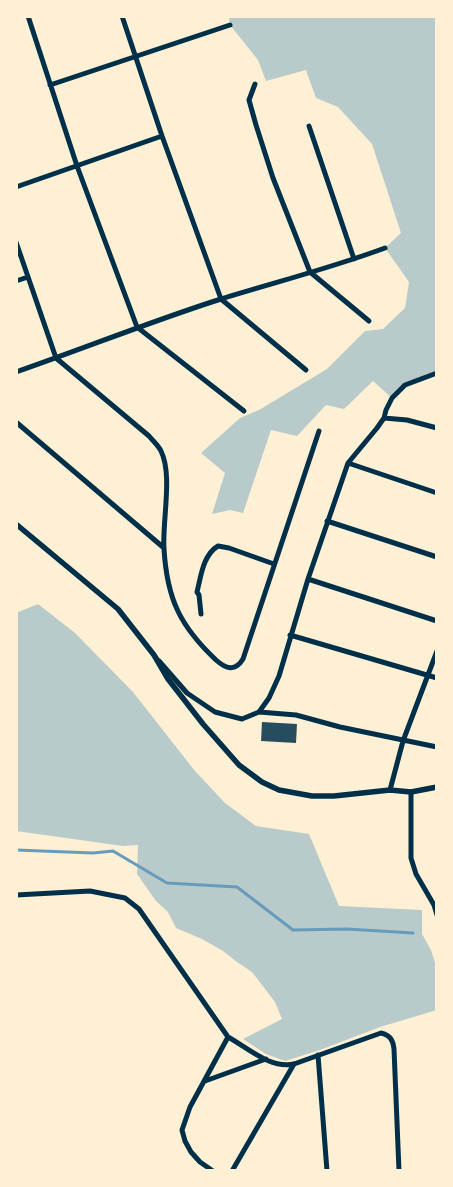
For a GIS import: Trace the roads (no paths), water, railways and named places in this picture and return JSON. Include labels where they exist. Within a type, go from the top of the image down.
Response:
[{"type":"street","points":[[28,16],[77,166],[137,327],[244,411]]},
{"type":"street","points":[[122,16],[162,136],[221,299],[306,370]]},
{"type":"street","points":[[50,85],[230,24]]},
{"type":"street","points":[[255,84],[249,100],[256,125],[273,178],[310,272],[369,321]]},
{"type":"street","points":[[309,126],[354,260]]},
{"type":"street","points":[[16,187],[162,136]]},
{"type":"street","points":[[16,242],[56,358],[149,436],[160,449],[166,463],[164,548],[167,581],[183,623],[203,648],[218,662],[227,667],[239,666],[243,659],[319,431]]},
{"type":"street","points":[[16,372],[137,327],[221,299],[354,260],[385,248]]},
{"type":"street","points":[[16,281],[28,277]]},
{"type":"street","points":[[260,712],[279,676],[308,579],[348,464],[384,418],[392,398],[405,386],[437,373]]},
{"type":"street","points":[[384,418],[407,420],[437,428]]},
{"type":"street","points":[[16,422],[164,548]]},
{"type":"street","points":[[348,464],[437,493]]},
{"type":"street","points":[[328,521],[437,557]]},
{"type":"street","points":[[16,524],[107,598],[188,693],[215,712],[242,719],[260,712],[296,715],[403,741],[437,746]]},
{"type":"street","points":[[201,614],[197,592],[206,560],[211,550],[218,546],[229,548],[274,564]]},
{"type":"street","points":[[308,579],[437,621]]},
{"type":"street","points":[[290,636],[437,678]]},
{"type":"street","points":[[390,790],[403,741],[437,651]]},
{"type":"street","points":[[154,655],[168,679],[203,724],[239,765],[262,782],[279,790],[312,796],[334,796],[390,790],[411,792],[437,787]]},
{"type":"street","points":[[411,792],[410,858],[416,874],[434,905],[437,915]]},
{"type":"street","points":[[16,895],[90,891],[125,898],[139,909],[228,1037],[274,1064],[284,1066],[294,1064],[380,1033],[391,1037],[394,1042],[399,1171]]},
{"type":"street","points":[[213,1171],[200,1162],[191,1152],[184,1141],[182,1130],[190,1107],[228,1037]]},
{"type":"street","points":[[318,1055],[327,1171]]},
{"type":"street","points":[[205,1081],[266,1059]]},
{"type":"street","points":[[232,1171],[294,1064]]},
{"type":"waterway","points":[[16,850],[93,853],[113,851],[167,883],[237,887],[293,930],[347,929],[413,933]]}]
